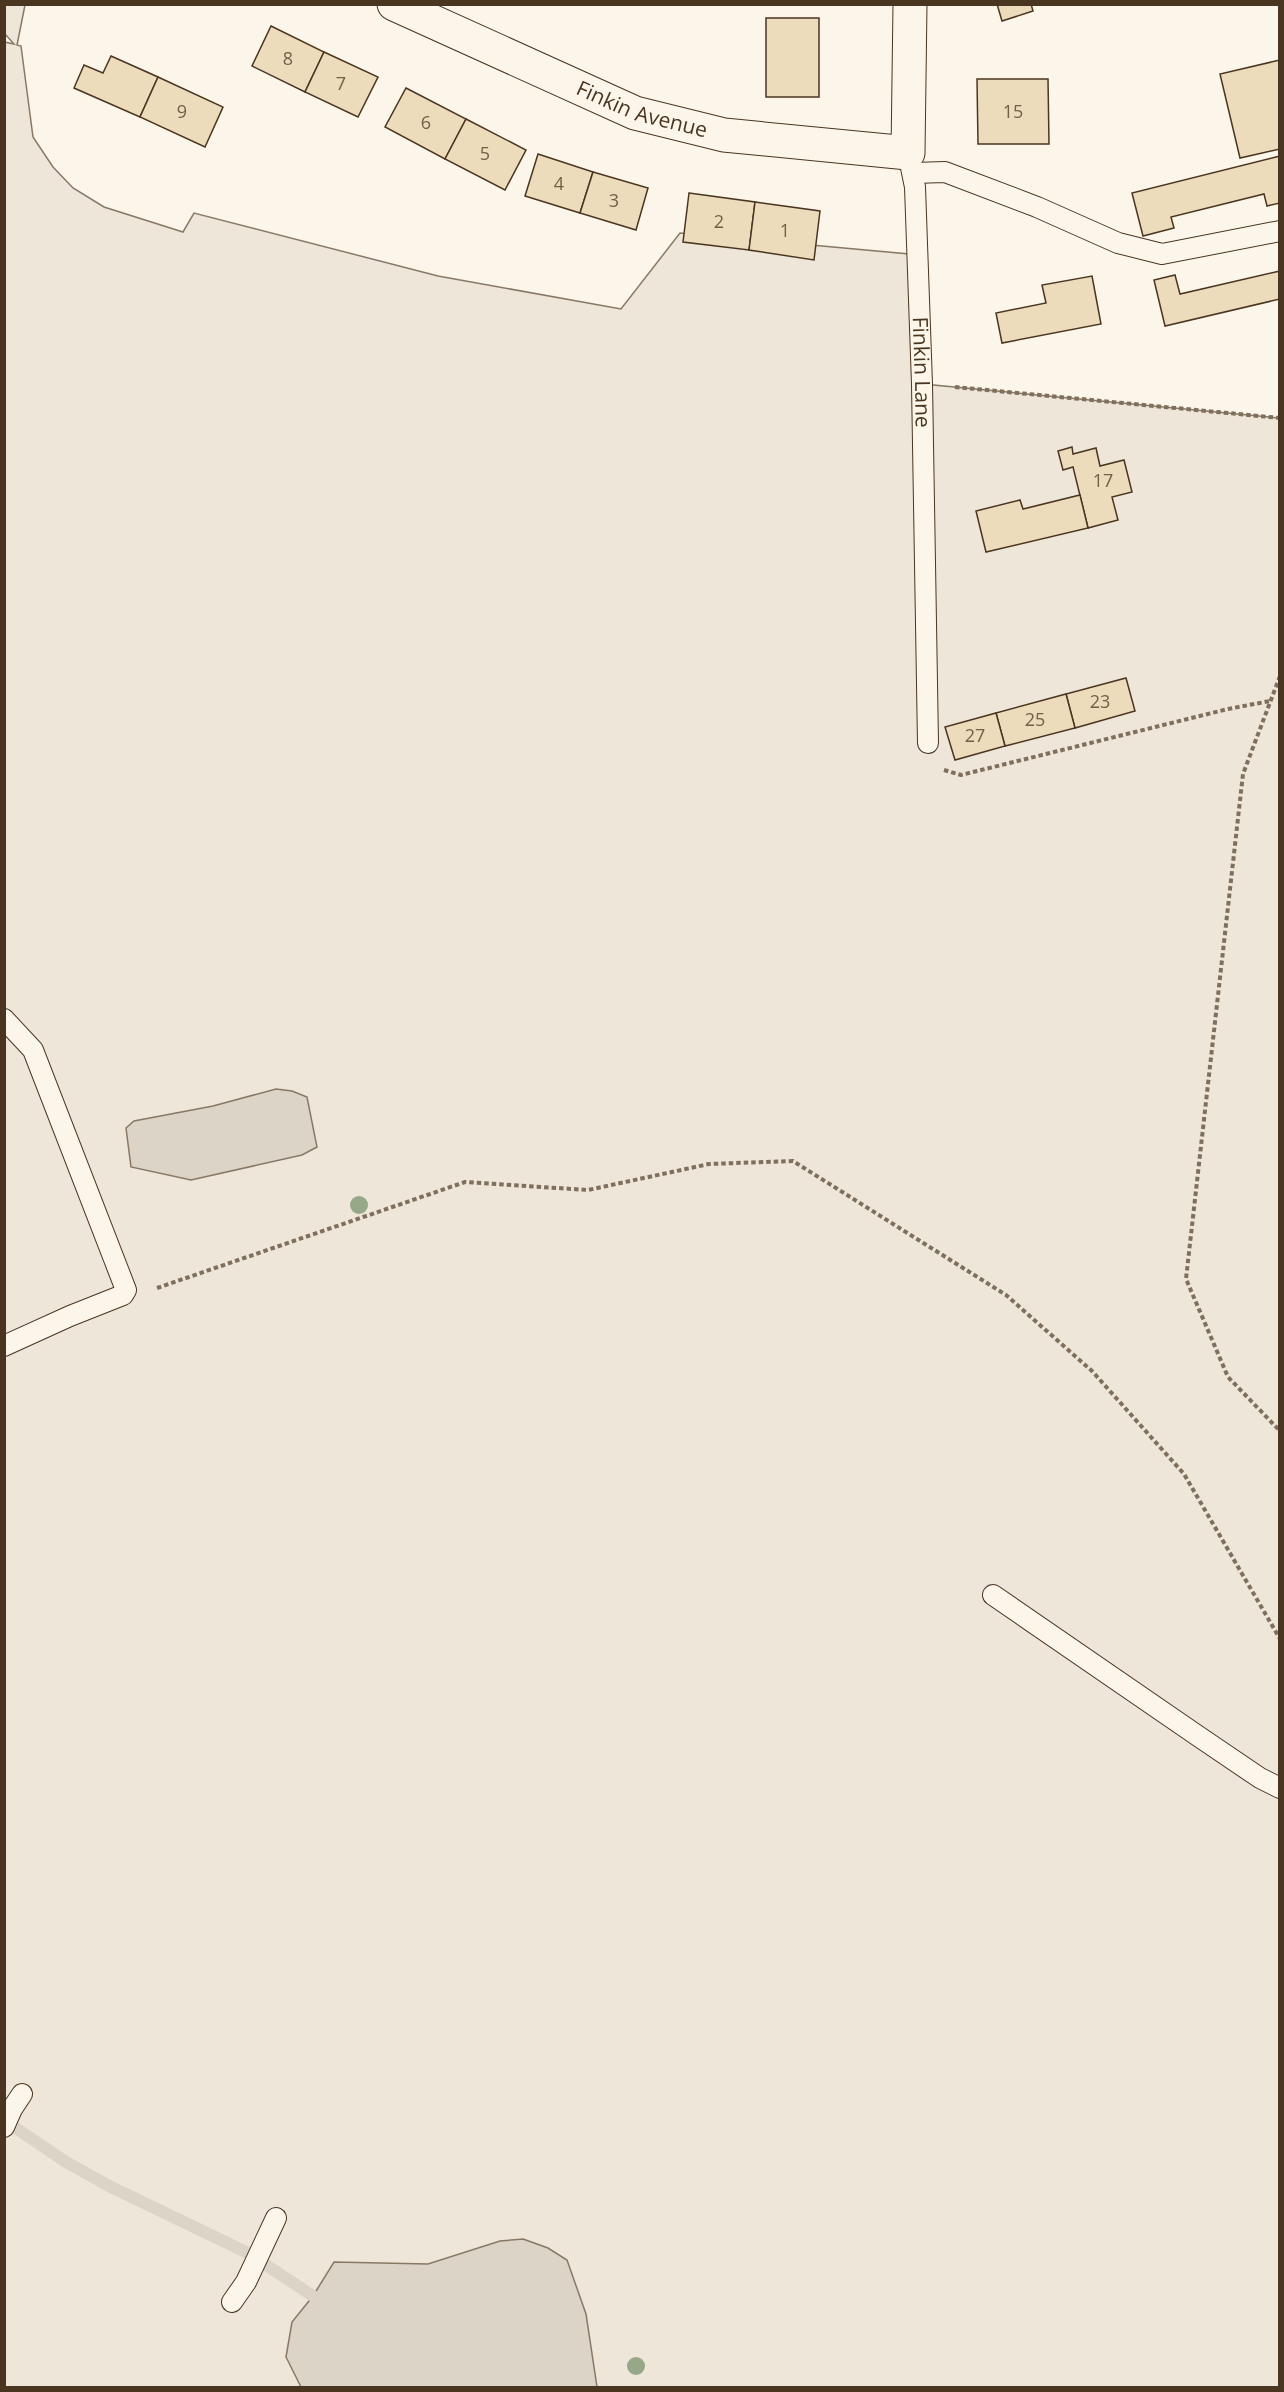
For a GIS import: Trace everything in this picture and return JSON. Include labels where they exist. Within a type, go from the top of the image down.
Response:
[{"type":"street","name":"Finkin Avenue","points":[[394,4],[635,113],[724,135],[910,163]]},
{"type":"street","name":"Finkin Lane","points":[[910,4],[910,163]]},
{"type":"lane","points":[[910,163],[945,172],[1037,207],[1118,243],[1162,254],[1280,231]]},
{"type":"lane","name":"Finkin Lane","points":[[910,163],[922,384],[928,743]]},
{"type":"lane","points":[[4,1019],[33,1050],[126,1290],[123,1295],[4,1346]]},
{"type":"lane","points":[[993,1595],[1206,1742],[1260,1778],[1280,1788]]},
{"type":"lane","points":[[232,2302],[246,2282],[273,2226]]},
{"type":"path","points":[[922,384],[1280,418]]},
{"type":"path","points":[[1280,676],[1243,774],[1186,1279],[1228,1377],[1280,1431]]},
{"type":"path","points":[[928,743],[930,757],[941,768],[962,775],[1228,709],[1270,701]]},
{"type":"path","points":[[150,1290],[465,1182],[588,1190],[709,1164],[793,1161],[1005,1295],[1092,1371],[1184,1474],[1280,1639]]},
{"type":"shaded area","points":[[5,5],[25,5],[17,45],[21,46],[33,137],[53,167],[73,188],[104,207],[183,232],[194,213],[438,276],[621,309],[680,233],[920,255],[923,384],[1279,418],[1279,2387],[5,2387],[4,42],[14,44],[5,34]]},
{"type":"shaded area","points":[[276,1089],[292,1091],[307,1097],[317,1147],[302,1155],[191,1180],[131,1167],[126,1128],[134,1121],[213,1106]]},
{"type":"shaded area","points":[[523,2239],[548,2248],[567,2260],[586,2314],[597,2387],[301,2387],[286,2357],[292,2322],[313,2296],[334,2262],[428,2264],[500,2241]]},
{"type":"building","points":[[997,4],[1031,4],[1033,11],[1002,21]]},
{"type":"building","points":[[766,18],[819,18],[819,97],[766,97]]},
{"type":"building","points":[[271,26],[324,52],[305,92],[252,66]]},
{"type":"building","points":[[324,52],[378,77],[358,117],[305,92]]},
{"type":"building","points":[[111,56],[158,77],[140,117],[74,88],[84,65],[103,73]]},
{"type":"building","points":[[1280,60],[1280,149],[1240,158],[1220,74]]},
{"type":"building","points":[[158,77],[223,107],[205,147],[140,117]]},
{"type":"building","points":[[977,79],[1048,79],[1049,144],[978,144]]},
{"type":"building","points":[[406,88],[466,119],[445,159],[385,127]]},
{"type":"building","points":[[466,119],[526,150],[505,190],[445,159]]},
{"type":"building","points":[[538,154],[593,172],[580,213],[525,196]]},
{"type":"building","points":[[1280,156],[1280,203],[1267,206],[1264,194],[1171,217],[1174,228],[1143,236],[1132,193]]},
{"type":"building","points":[[593,172],[648,188],[636,230],[580,213]]},
{"type":"building","points":[[689,193],[755,202],[749,250],[683,242]]},
{"type":"building","points":[[755,202],[820,211],[814,260],[749,250]]},
{"type":"building","points":[[1280,271],[1280,299],[1165,326],[1154,280],[1175,275],[1180,294]]},
{"type":"building","points":[[1092,276],[1101,324],[1002,343],[996,313],[1046,303],[1042,285]]},
{"type":"building","points":[[1072,447],[1073,454],[1096,448],[1100,466],[1124,460],[1132,492],[1112,497],[1118,520],[1088,528],[1073,467],[1063,470],[1058,451]]},
{"type":"building","points":[[1080,495],[1088,528],[986,552],[976,511],[1020,500],[1023,509]]},
{"type":"building","points":[[1126,678],[1135,711],[1075,728],[1066,694]]},
{"type":"building","points":[[1066,694],[1075,728],[1005,746],[996,713]]},
{"type":"building","points":[[996,713],[1005,746],[955,760],[945,727]]},
{"type":"waterway","points":[[4,2124],[17,2129],[66,2162],[111,2187],[248,2253],[313,2296]]}]
